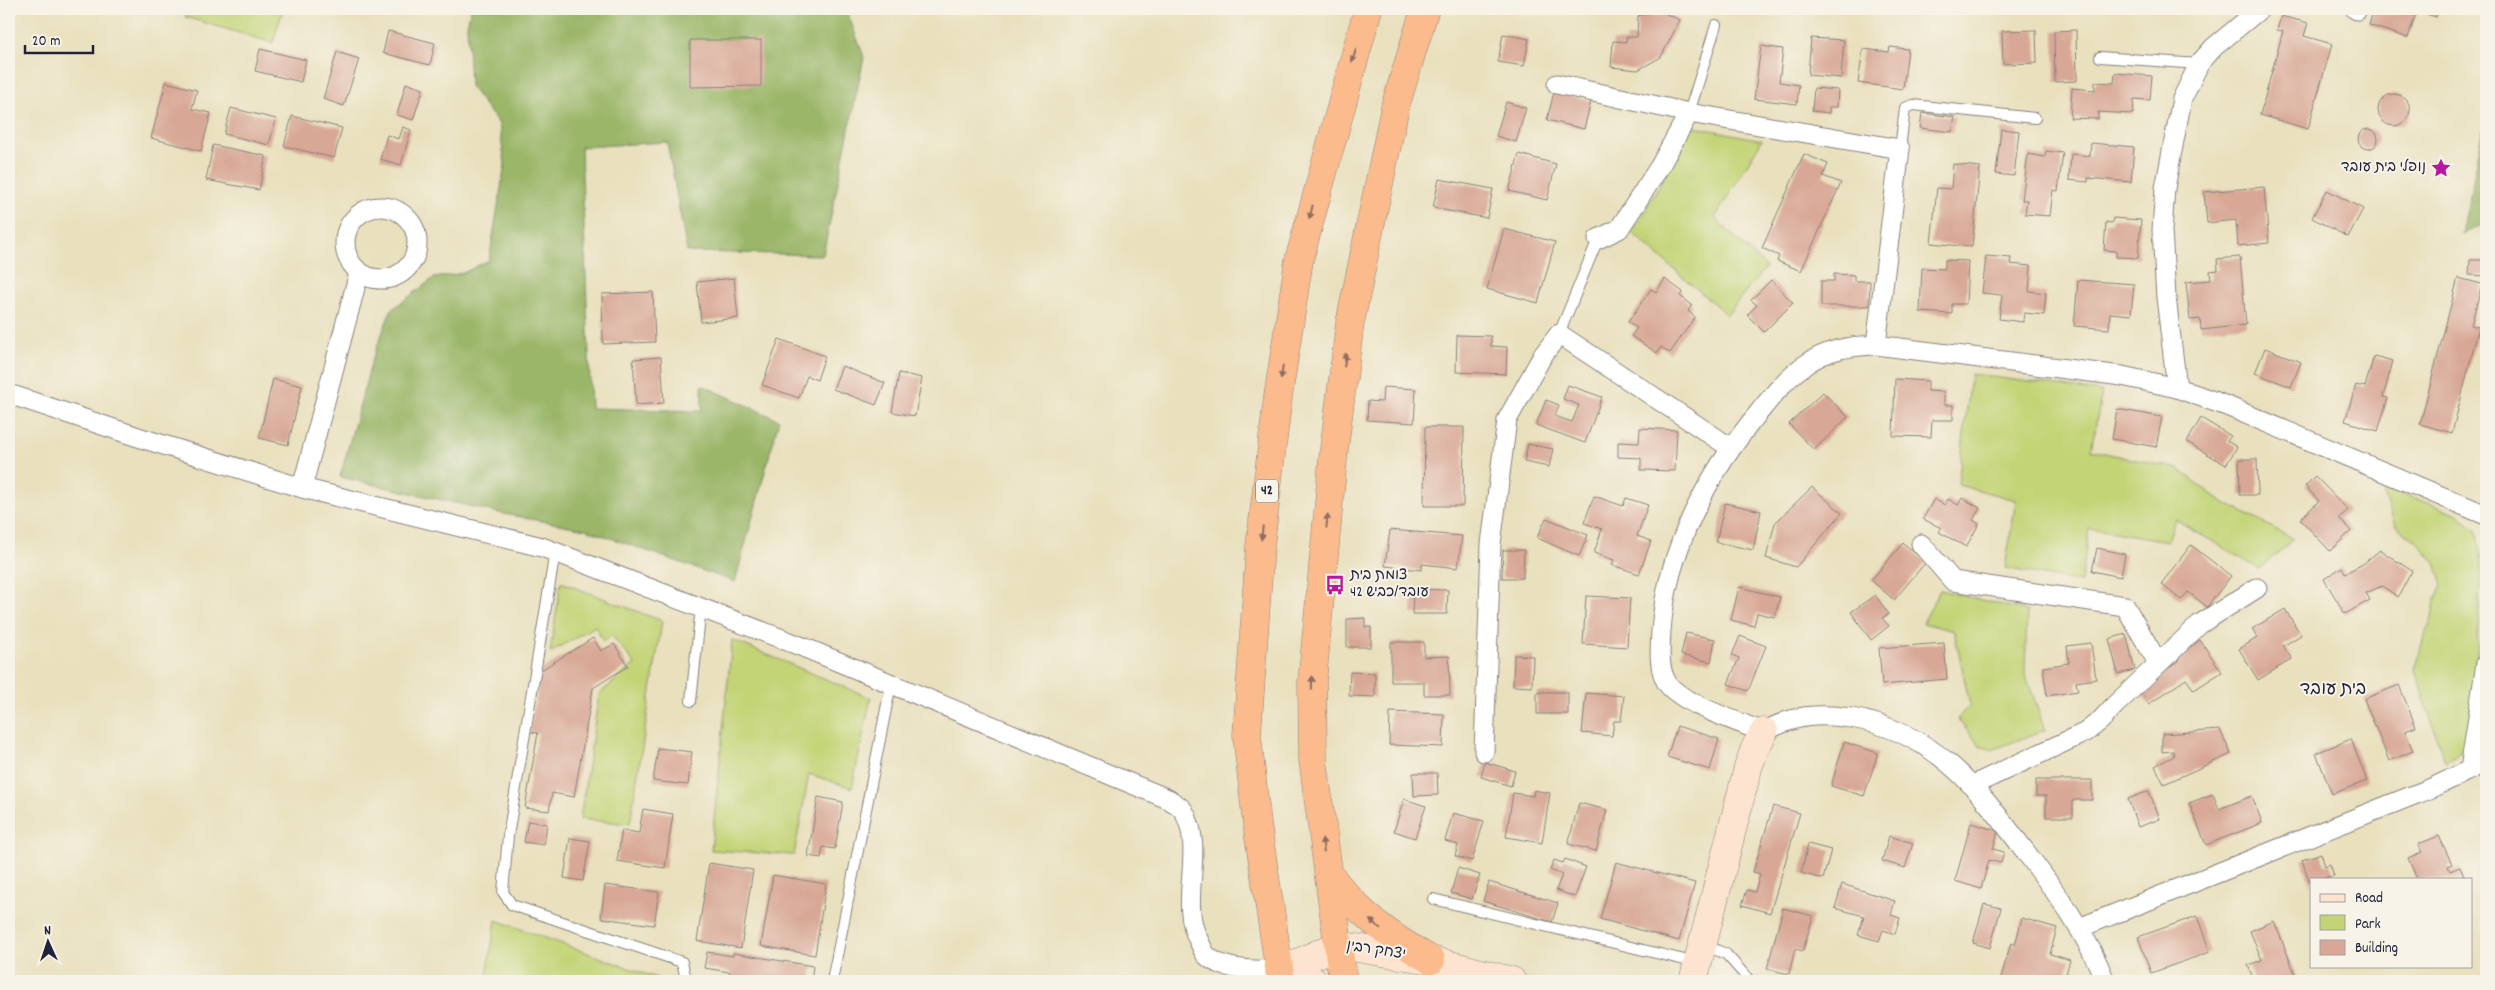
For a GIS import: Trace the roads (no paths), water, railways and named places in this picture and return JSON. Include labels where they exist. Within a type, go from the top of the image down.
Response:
[{"type":"highway","name":"42","points":[[1280,976],[1257,824],[1247,735],[1260,546],[1278,398],[1299,260],[1368,9]]},
{"type":"highway","points":[[1343,981],[1313,760],[1312,683],[1334,449],[1350,323],[1393,117],[1426,9]]},
{"type":"highway","points":[[1327,872],[1345,896],[1363,914],[1393,939],[1431,960]]},
{"type":"main road","points":[[1699,968],[1751,757],[1764,732]]},
{"type":"main road","name":"יצחק רבין","points":[[1280,976],[1338,945],[1431,960],[1512,981]]},
{"type":"main road","points":[[1280,976],[1313,981]]},
{"type":"street","points":[[2176,388],[2166,297],[2162,230],[2165,188],[2182,99],[2199,64],[2214,47],[2260,9]]},
{"type":"street","points":[[1557,84],[1688,112],[1900,148],[1876,345]]},
{"type":"street","points":[[1598,239],[1618,228],[1660,166],[1688,112]]},
{"type":"street","points":[[302,488],[359,272]]},
{"type":"street","points":[[1484,752],[1491,544],[1507,420],[1543,354],[1560,334],[1731,448]]},
{"type":"street","points":[[2104,981],[2079,928],[2054,890],[1973,785],[1951,764],[1919,741],[1901,732],[1860,720],[1813,714],[1792,718],[1764,732],[1677,694],[1668,684],[1661,662],[1662,618],[1676,556],[1700,500],[1731,448],[1767,403],[1804,366],[1837,349],[1876,345],[2122,376],[2176,388],[2227,406],[2486,515]]},
{"type":"street","points":[[9,394],[141,438],[302,488],[555,552],[700,607],[1168,799],[1183,809],[1191,829],[1192,854],[1189,912],[1195,935],[1206,955],[1224,964],[1245,970],[1280,976]]},
{"type":"street","points":[[1921,544],[1953,581],[2125,606],[2158,663]]},
{"type":"street","points":[[1973,785],[2086,732],[2101,720],[2200,624],[2257,588]]},
{"type":"street","points":[[2079,928],[2424,790],[2478,766],[2486,663]]},
{"type":"lane","points":[[1688,112],[1716,25]]},
{"type":"lane","points":[[2100,57],[2199,64]]},
{"type":"lane","points":[[1900,148],[1905,108],[1913,105],[2035,118]]},
{"type":"lane","points":[[1560,334],[1598,239]]},
{"type":"lane","points":[[555,552],[508,836],[503,892],[512,905],[682,962],[685,975],[690,981]]},
{"type":"lane","points":[[691,701],[700,607]]},
{"type":"lane","points":[[832,981],[891,684]]},
{"type":"lane","points":[[1433,899],[1699,968],[1726,954],[1750,981]]},
{"type":"place","name":"נופלי בית עובד","points":[[2441,168]]},
{"type":"place","name":"צומת בית עובד/כביש 42","points":[[1335,585]]},
{"type":"district","name":"בית עובד","points":[[2333,690]]}]
